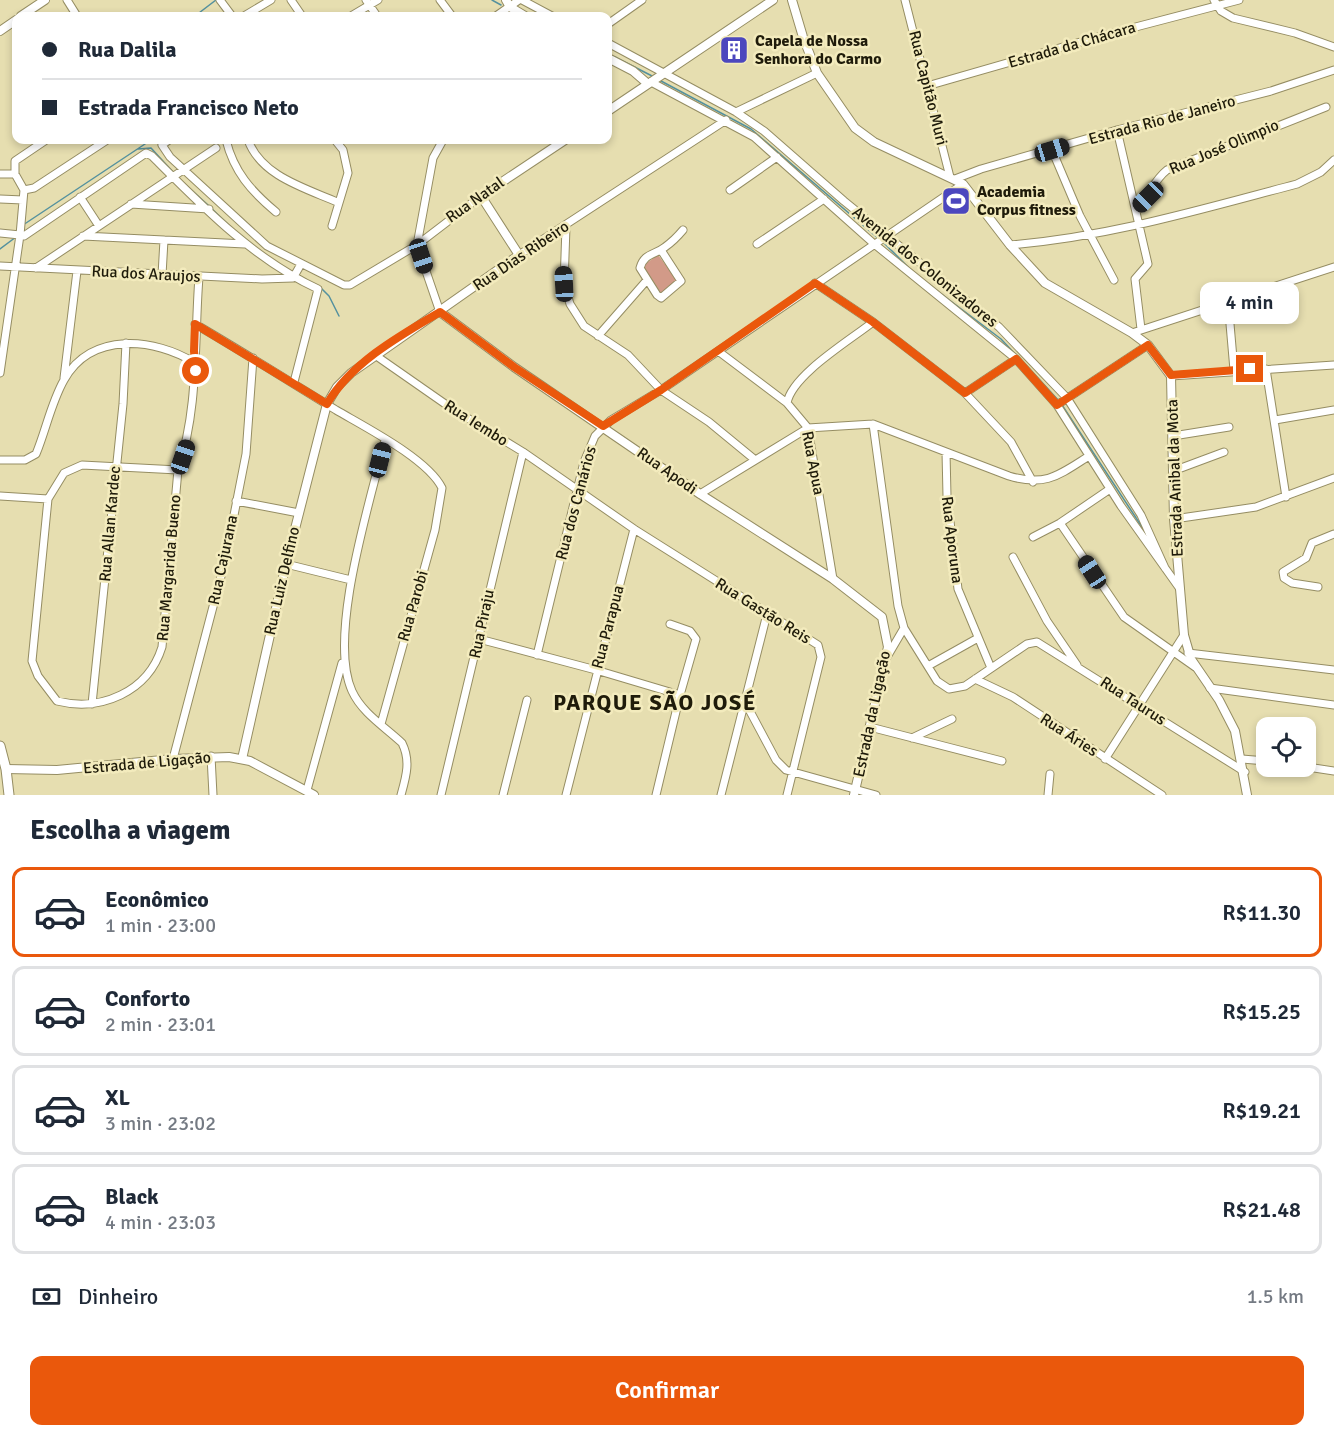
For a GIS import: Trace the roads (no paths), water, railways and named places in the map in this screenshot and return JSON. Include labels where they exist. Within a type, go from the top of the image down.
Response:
[{"type":"main road","points":[[0,746],[9,795]]},
{"type":"street","points":[[27,12],[45,0]]},
{"type":"street","points":[[251,12],[271,0]]},
{"type":"street","points":[[368,3],[378,0]]},
{"type":"street","points":[[508,3],[521,0],[544,12]]},
{"type":"street","points":[[612,21],[642,0]]},
{"type":"street","points":[[612,108],[773,0]]},
{"type":"street","name":"Estrada Anibal da Mota","points":[[792,0],[803,37],[818,73],[838,105],[859,132],[963,184],[1010,245],[1045,284],[1132,333],[1148,345],[1171,375],[1174,519],[1184,635],[1188,653],[1195,667],[1235,731],[1245,772],[1247,795]]},
{"type":"street","name":"Rua Capitão Muri","points":[[905,0],[952,178]]},
{"type":"street","name":"Estrada da Chácara","points":[[927,86],[1215,3],[1239,0]]},
{"type":"street","points":[[1215,3],[1233,18],[1295,33],[1334,47]]},
{"type":"street","name":"Avenida dos Colonizadores","points":[[612,46],[655,79],[754,136],[824,199],[999,327],[1062,402],[1101,464],[1141,515],[1165,568]]},
{"type":"street","name":"Avenida dos Colonizadores","points":[[612,60],[633,71],[736,112],[764,131],[1016,359],[1062,402],[1089,456],[1101,464],[1110,489],[1180,589]]},
{"type":"street","name":"Estrada Rio de Janeiro","points":[[952,178],[1117,130],[1271,91],[1334,70]]},
{"type":"street","points":[[736,112],[818,73]]},
{"type":"street","name":"Rua José Olimpio","points":[[1137,208],[1167,170],[1326,107]]},
{"type":"street","name":"Rua Dias Ribeiro","points":[[327,404],[337,387],[375,355],[519,255],[566,227],[688,143],[726,120]]},
{"type":"street","points":[[1117,130],[1141,225],[1148,264],[1135,279],[1142,329]]},
{"type":"street","points":[[0,373],[24,190],[15,174],[15,161],[40,144]]},
{"type":"street","points":[[24,190],[34,188],[101,144]]},
{"type":"street","points":[[163,144],[170,157],[258,238],[300,266],[294,277]]},
{"type":"street","points":[[227,144],[233,162],[244,182],[276,213]]},
{"type":"street","points":[[250,144],[258,159],[275,173],[337,202]]},
{"type":"street","points":[[332,226],[337,202],[348,173],[343,150],[338,144]]},
{"type":"street","points":[[440,312],[417,245],[433,158],[441,144]]},
{"type":"street","name":"Rua Natal","points":[[300,266],[344,285],[356,282],[417,245],[481,196],[559,144]]},
{"type":"street","points":[[36,268],[216,148]]},
{"type":"street","points":[[1052,150],[1072,200],[1114,280]]},
{"type":"street","points":[[0,233],[19,233],[24,236],[146,153],[152,156],[245,244],[294,277],[318,289],[294,382]]},
{"type":"street","points":[[730,190],[777,157]]},
{"type":"street","points":[[1010,245],[1092,236],[1141,225],[1297,184],[1321,172],[1334,160]]},
{"type":"street","points":[[0,174],[15,174]]},
{"type":"street","name":"Rua dos Canários","points":[[537,655],[590,446],[603,426],[661,390],[880,238],[963,184]]},
{"type":"street","points":[[481,196],[519,255]]},
{"type":"street","points":[[80,197],[99,226]]},
{"type":"street","points":[[0,199],[23,200]]},
{"type":"street","points":[[756,244],[824,199]]},
{"type":"street","points":[[132,204],[209,209]]},
{"type":"street","points":[[566,227],[563,258],[567,294],[580,320],[598,336],[641,366],[661,390],[709,422],[754,459]]},
{"type":"street","points":[[661,250],[679,277],[680,284],[661,298],[647,280],[640,264],[649,254],[661,250],[683,230]]},
{"type":"street","points":[[83,236],[245,244]]},
{"type":"street","points":[[162,275],[164,240]]},
{"type":"street","name":"Rua dos Araujos","points":[[0,266],[199,277],[294,277]]},
{"type":"street","points":[[1132,333],[1334,267]]},
{"type":"street","points":[[0,460],[26,460],[36,454],[64,378],[77,271]]},
{"type":"street","name":"Rua Margarida Bueno","points":[[48,498],[32,661],[38,676],[57,701],[92,704],[118,696],[140,682],[158,662],[162,647],[178,470],[187,443],[196,386],[195,324],[199,277]]},
{"type":"street","points":[[598,336],[647,280]]},
{"type":"street","points":[[815,283],[873,322],[965,393],[1011,442],[1033,482]]},
{"type":"street","points":[[1228,301],[1234,370]]},
{"type":"street","name":"Rua Apodi","points":[[440,312],[514,367],[700,494],[833,579],[877,611],[885,622],[887,634]]},
{"type":"street","points":[[787,403],[792,388],[798,381],[873,322]]},
{"type":"street","points":[[195,324],[294,382],[385,440],[351,580],[344,655],[338,685],[310,792]]},
{"type":"street","points":[[64,378],[75,364],[109,345],[146,343],[178,352],[195,363]]},
{"type":"street","name":"Rua Allan Kardec","points":[[92,704],[123,404],[126,344]]},
{"type":"street","points":[[1062,402],[1148,345]]},
{"type":"street","name":"Rua Apua","points":[[718,351],[787,403],[808,428],[833,579]]},
{"type":"street","name":"Rua Iembo","points":[[375,355],[451,408],[579,490]]},
{"type":"street","name":"Rua Cajurana","points":[[173,759],[207,635],[247,446],[253,358]]},
{"type":"street","points":[[965,393],[1016,359]]},
{"type":"street","points":[[1171,375],[1334,365]]},
{"type":"street","points":[[1266,369],[1286,497]]},
{"type":"street","name":"Rua Luiz Delfino","points":[[242,759],[285,564],[327,404]]},
{"type":"street","points":[[1275,420],[1334,410]]},
{"type":"street","points":[[700,494],[808,428],[873,424],[1009,476],[1033,482],[1046,481],[1059,476],[1089,456]]},
{"type":"street","points":[[873,424],[898,606],[904,628],[937,681],[949,689],[958,689],[992,668],[978,638],[928,666]]},
{"type":"street","points":[[1173,436],[1229,427]]},
{"type":"street","name":"Rua Parobi","points":[[381,724],[435,530],[442,488],[430,470],[385,440]]},
{"type":"street","name":"Rua Piraju","points":[[441,795],[523,452]]},
{"type":"street","name":"Rua Aporuna","points":[[946,452],[946,496],[958,589],[978,638]]},
{"type":"street","points":[[1173,471],[1224,452]]},
{"type":"street","points":[[0,496],[48,498],[64,473],[82,465],[178,470]]},
{"type":"street","points":[[1174,519],[1241,510],[1286,497],[1334,478]]},
{"type":"street","points":[[1033,537],[1060,523],[1110,489]]},
{"type":"street","name":"Rua Gastão Reis","points":[[579,490],[634,529],[815,642],[822,653],[787,795]]},
{"type":"street","points":[[236,501],[299,513]]},
{"type":"street","points":[[1060,523],[1124,617],[1195,667]]},
{"type":"street","name":"Rua Parapua","points":[[566,795],[596,670],[634,529]]},
{"type":"street","points":[[1318,587],[1292,583],[1284,578],[1286,570],[1306,558],[1312,543],[1334,534]]},
{"type":"street","points":[[1012,557],[1047,621],[1077,664]]},
{"type":"street","points":[[285,564],[351,580]]},
{"type":"street","points":[[721,795],[767,614]]},
{"type":"street","points":[[656,795],[696,639],[690,631],[670,624]]},
{"type":"street","points":[[885,660],[904,628]]},
{"type":"street","name":"Estrada da Ligação","points":[[854,792],[885,660],[887,634]]},
{"type":"street","points":[[1105,759],[1184,635]]},
{"type":"street","points":[[479,639],[680,695]]},
{"type":"street","name":"Rua Taurus","points":[[992,668],[1027,644],[1037,642],[1077,664],[1139,706],[1245,772]]},
{"type":"street","points":[[1188,653],[1334,670]]},
{"type":"street","points":[[344,655],[352,690],[358,700],[402,743],[405,750],[408,770],[401,795]]},
{"type":"street","name":"Rua Áries","points":[[975,679],[1013,697],[1162,795]]},
{"type":"street","points":[[1210,688],[1334,705]]},
{"type":"street","points":[[503,795],[527,700]]},
{"type":"street","points":[[744,700],[776,760],[792,773],[854,792],[876,795]]},
{"type":"street","points":[[912,738],[952,719]]},
{"type":"street","points":[[870,727],[1002,761]]},
{"type":"street","points":[[212,756],[213,795]]},
{"type":"street","name":"Estrada de Ligação","points":[[6,769],[57,770],[212,756],[242,759],[310,792]]},
{"type":"street","points":[[1242,759],[1256,760]]},
{"type":"street","points":[[1316,768],[1334,771]]},
{"type":"street","points":[[1048,795],[1050,774]]},
{"type":"waterway","points":[[200,12],[216,0]]},
{"type":"waterway","points":[[492,0],[501,5]]},
{"type":"waterway","points":[[615,57],[654,77]]},
{"type":"waterway","points":[[661,81],[751,129],[879,239]]},
{"type":"waterway","points":[[23,225],[145,144]]},
{"type":"waterway","points":[[138,149],[151,148],[173,172]]},
{"type":"waterway","points":[[187,186],[208,205]]},
{"type":"waterway","points":[[211,208],[236,232]]},
{"type":"waterway","points":[[0,249],[16,237]]},
{"type":"waterway","points":[[883,242],[911,270]]},
{"type":"waterway","points":[[322,289],[329,296],[339,316]]},
{"type":"waterway","points":[[936,290],[1001,339],[1016,355]]},
{"type":"waterway","points":[[1026,365],[1059,401]]},
{"type":"waterway","points":[[1062,405],[1142,527]]},
{"type":"place","name":"Capela de Nossa Senhora do Carmo","points":[[734,50]]},
{"type":"place","name":"Academia Corpus fitness","points":[[956,201]]},
{"type":"district","name":"PARQUE SÃO JOSÉ","points":[[655,702]]}]
